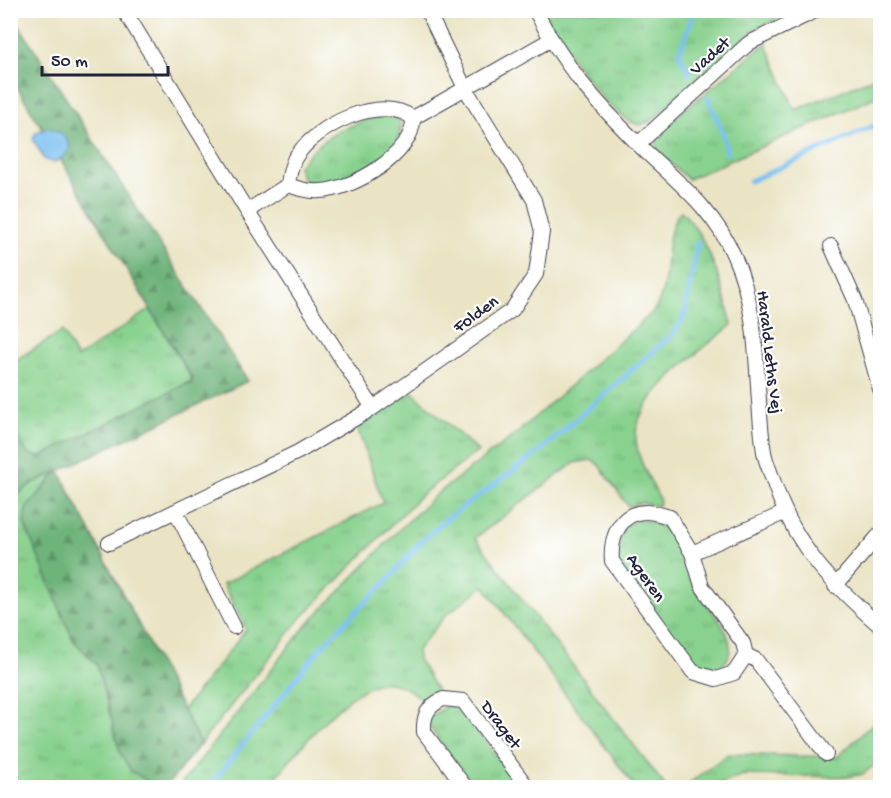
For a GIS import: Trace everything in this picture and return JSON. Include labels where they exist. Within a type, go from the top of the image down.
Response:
[{"type":"street","points":[[124,10],[247,211],[373,408]]},
{"type":"street","name":"Folden","points":[[109,543],[298,452],[373,408],[512,310],[536,274],[542,232],[534,200],[465,88],[427,10]]},
{"type":"street","name":"Harald Leths Vej","points":[[535,10],[550,40],[580,84],[638,144],[702,204],[725,238],[742,275],[751,310],[765,454],[784,513],[806,552],[835,586],[880,626]]},
{"type":"street","name":"Vadet","points":[[638,144],[749,43],[817,10]]},
{"type":"street","points":[[413,118],[550,40]]},
{"type":"street","points":[[247,211],[288,185],[294,159],[302,149],[337,122],[361,112],[389,108],[404,111],[413,118]]},
{"type":"street","points":[[288,185],[304,190],[322,191],[340,187],[373,172],[400,148],[411,134],[413,118]]},
{"type":"street","points":[[831,246],[876,350],[880,389]]},
{"type":"street","name":"Ageren","points":[[644,511],[670,517],[692,553],[702,586],[743,643],[746,655],[735,673],[716,679],[693,672],[612,561],[610,543],[621,521],[644,511]]},
{"type":"street","points":[[176,512],[234,627]]},
{"type":"street","points":[[692,553],[784,513]]},
{"type":"street","points":[[835,586],[880,534]]},
{"type":"street","name":"Ageren","points":[[746,655],[756,660],[826,754]]},
{"type":"street","name":"Draget","points":[[466,788],[424,732],[423,723],[428,710],[443,699],[463,701],[528,788]]},
{"type":"green space","points":[[783,10],[784,15],[750,33],[650,121],[640,125],[628,120],[599,94],[571,58],[542,11]]},
{"type":"green space","points":[[11,13],[248,381],[59,471],[200,743],[166,787],[157,787],[131,771],[120,753],[97,665],[73,640],[24,523],[26,509],[57,472],[33,483],[11,500],[11,424],[28,454],[40,457],[193,380],[11,77]]},
{"type":"green space","points":[[766,43],[795,110],[880,75],[880,95],[688,179],[657,151],[657,136],[663,128]]},
{"type":"green space","points":[[389,115],[399,120],[400,133],[394,146],[366,169],[330,182],[314,183],[302,178],[298,167],[327,138],[350,126]]},
{"type":"green space","points":[[681,211],[700,235],[714,264],[732,325],[672,375],[645,407],[638,424],[637,447],[644,469],[658,496],[660,502],[658,506],[642,503],[628,506],[599,465],[591,460],[574,463],[475,538],[666,787],[635,787],[484,586],[446,615],[417,650],[418,659],[439,694],[425,701],[406,688],[395,684],[383,683],[368,687],[336,710],[320,726],[268,787],[178,788],[304,628],[398,531],[438,493],[516,434],[653,312],[664,287],[670,233]]},
{"type":"green space","points":[[150,309],[193,381],[40,457],[28,454],[11,424],[11,363],[62,331],[77,358]]},
{"type":"green space","points":[[412,392],[478,451],[421,495],[301,618],[166,787],[11,788],[11,493],[59,471],[183,710],[246,630],[223,584],[383,503],[357,427]]},
{"type":"green space","points":[[636,520],[656,524],[671,537],[696,589],[726,633],[730,642],[730,652],[726,661],[717,669],[697,669],[614,560],[624,526]]},
{"type":"green space","points":[[448,705],[455,705],[461,709],[520,787],[473,787],[429,726],[429,718]]},
{"type":"green space","points":[[880,717],[880,761],[863,774],[847,777],[743,775],[714,787],[683,788],[728,754],[837,757]]},
{"type":"water","points":[[49,128],[63,135],[70,148],[65,156],[53,163],[44,159],[33,139],[36,132]]},
{"type":"waterway","points":[[690,74],[679,54],[695,10]]},
{"type":"waterway","points":[[708,98],[723,133],[727,153]]},
{"type":"waterway","points":[[750,181],[880,123]]},
{"type":"waterway","points":[[208,788],[323,645],[387,581],[421,542],[444,521],[539,452],[673,334],[684,317],[698,242]]}]
